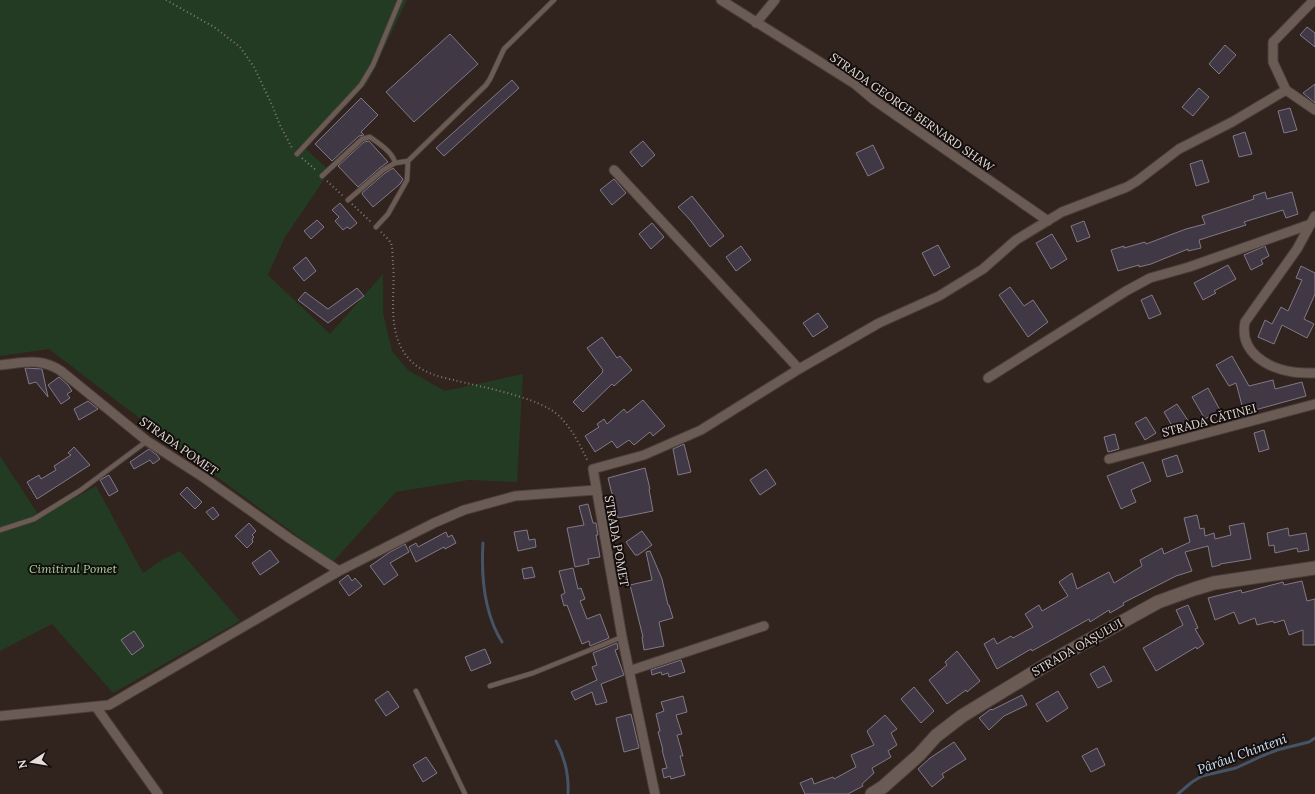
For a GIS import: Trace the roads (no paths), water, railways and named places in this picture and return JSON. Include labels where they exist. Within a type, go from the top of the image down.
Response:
[{"type":"main road","name":"STRADA OAȘULUI","points":[[872,794],[883,787],[936,736],[962,716],[1064,654],[1158,602],[1194,589],[1214,584],[1315,568]]},
{"type":"street","name":"STRADA GEORGE BERNARD SHAW","points":[[721,0],[855,84],[874,100],[1048,221]]},
{"type":"street","points":[[756,23],[775,0]]},
{"type":"street","points":[[1314,0],[1273,42],[1273,62],[1286,90],[1315,110]]},
{"type":"street","points":[[596,490],[593,469],[644,455],[702,430],[799,369],[879,323],[939,296],[983,269],[1016,240],[1062,212],[1127,187],[1179,149],[1232,122],[1286,90]]},
{"type":"street","points":[[614,170],[799,369]]},
{"type":"street","points":[[1313,220],[1297,249],[1245,322],[1243,329],[1247,344],[1256,357],[1275,367],[1293,372],[1315,374]]},
{"type":"street","points":[[988,378],[1150,278],[1190,267],[1313,220]]},
{"type":"street","name":"STRADA POMET","points":[[0,365],[43,362],[53,366],[147,441],[203,477],[289,538],[339,571]]},
{"type":"street","name":"STRADA CĂTINEI","points":[[1109,459],[1315,404]]},
{"type":"street","name":"STRADA POMET","points":[[0,716],[110,706],[339,571],[434,523],[464,510],[515,496],[596,490],[622,637],[656,794]]},
{"type":"street","points":[[629,671],[764,626]]},
{"type":"street","points":[[96,707],[158,794]]},
{"type":"lane","points":[[297,154],[361,85],[374,65],[400,0]]},
{"type":"lane","points":[[348,200],[383,170],[395,163],[408,161],[486,85],[504,49],[554,0]]},
{"type":"lane","points":[[322,176],[362,139],[370,137],[382,146],[394,159],[395,163]]},
{"type":"lane","points":[[376,227],[388,214],[407,180],[408,161]]},
{"type":"lane","points":[[0,530],[34,519],[81,490],[147,441]]},
{"type":"lane","points":[[490,686],[533,673],[622,637]]},
{"type":"lane","points":[[416,691],[465,794]]},
{"type":"waterway","points":[[483,543],[483,581],[485,594],[491,619],[502,642]]},
{"type":"waterway","name":"Pârâul Chinteni","points":[[1178,794],[1202,776],[1236,768],[1277,750],[1309,742],[1315,738]]},
{"type":"waterway","points":[[556,741],[566,767],[568,794]]},
{"type":"park label","name":"Cimitirul Pomet","points":[[73,568]]}]
